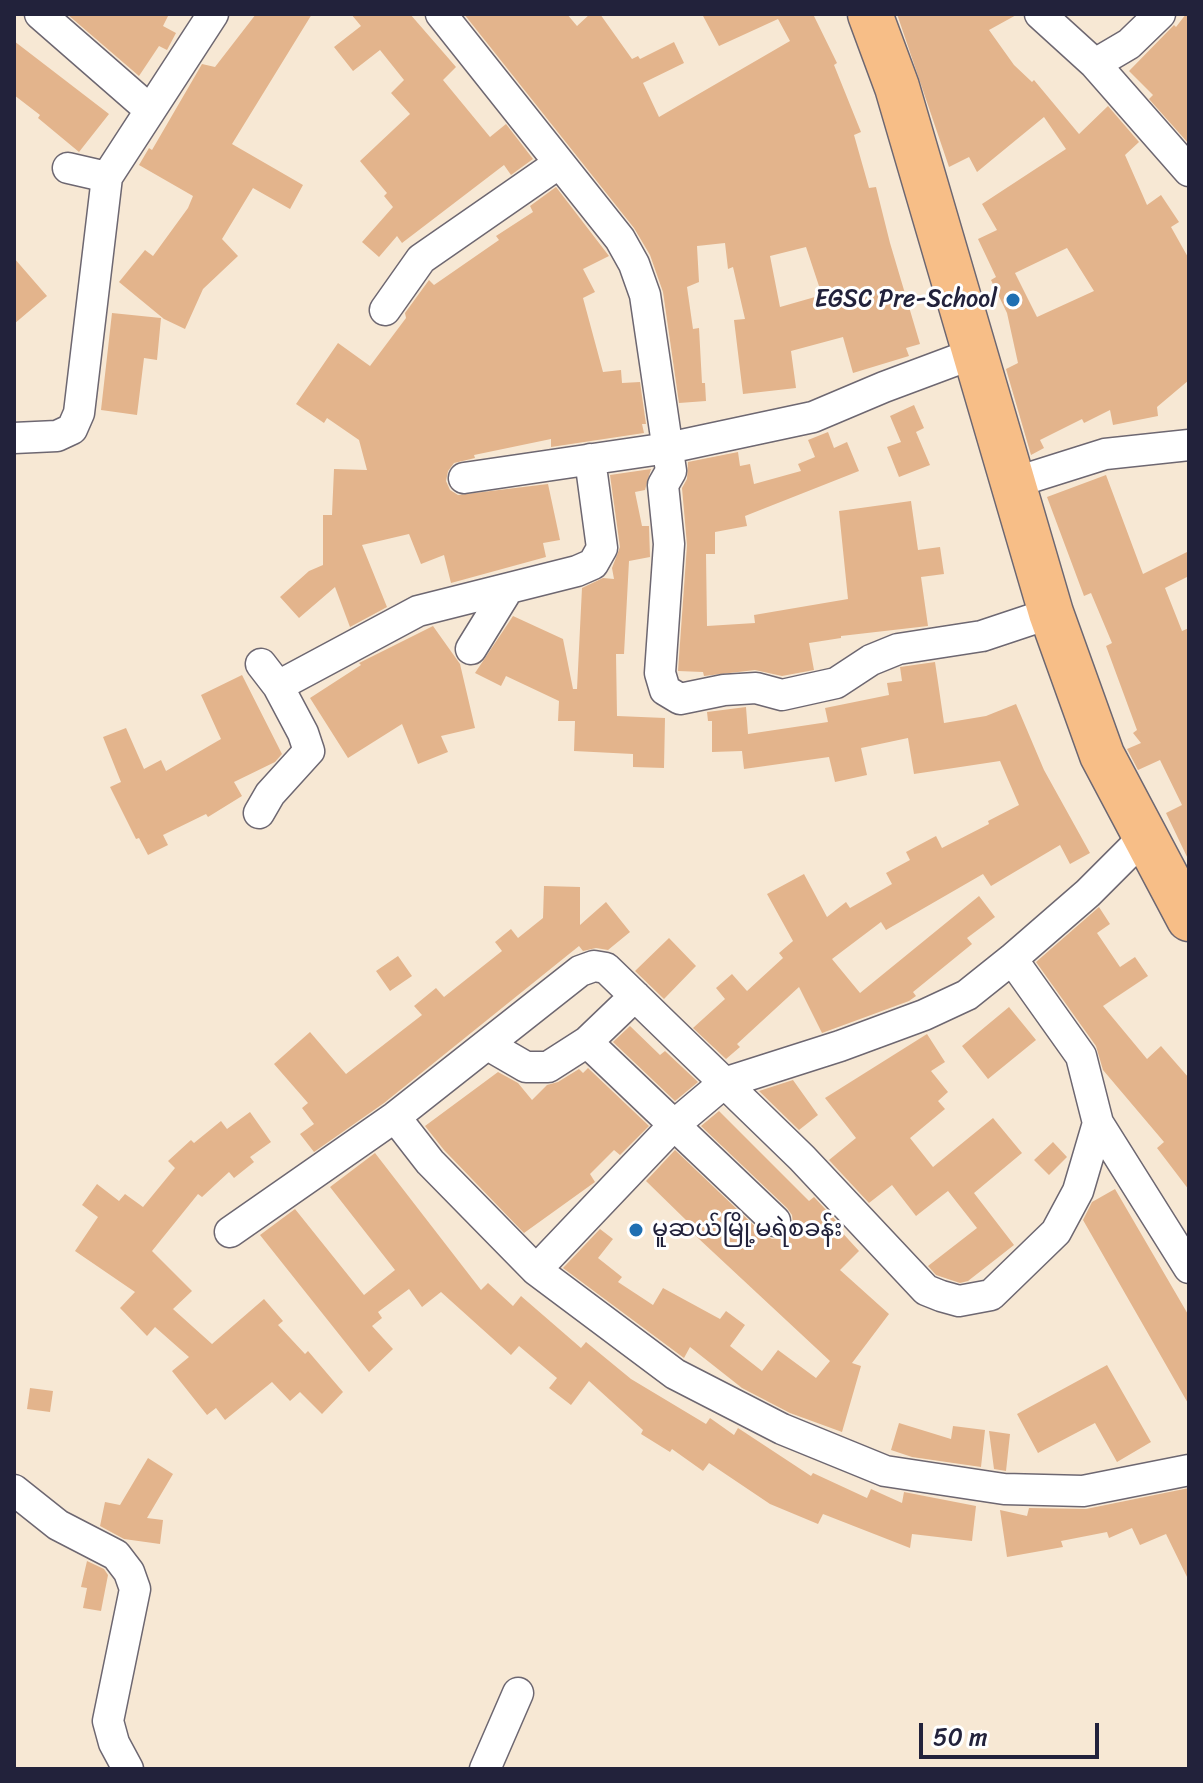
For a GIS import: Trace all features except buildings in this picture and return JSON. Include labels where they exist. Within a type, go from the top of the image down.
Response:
[{"type":"highway","points":[[870,14],[897,87],[1051,613],[1102,755],[1189,919]]},
{"type":"street","points":[[40,14],[150,110]]},
{"type":"street","points":[[14,438],[57,436],[72,429],[79,413],[107,177],[213,14]]},
{"type":"street","points":[[441,14],[620,239],[634,264],[645,295],[671,471],[663,485],[669,544],[660,673],[665,690],[680,699],[724,690],[756,688],[782,695],[836,683],[871,660],[898,649],[982,636],[1051,613]]},
{"type":"street","points":[[1040,14],[1095,64],[1189,171]]},
{"type":"street","points":[[1095,64],[1129,44],[1160,14]]},
{"type":"street","points":[[385,310],[421,259],[558,164]]},
{"type":"street","points":[[68,168],[107,177]]},
{"type":"street","points":[[464,478],[668,448],[813,417],[975,353]]},
{"type":"street","points":[[1013,483],[1105,454],[1189,445]]},
{"type":"street","points":[[259,813],[270,794],[309,751],[303,733],[270,675],[418,611],[577,571],[593,564],[602,548],[590,459]]},
{"type":"street","points":[[471,649],[508,589]]},
{"type":"street","points":[[536,1270],[673,1126],[724,1083],[840,1046],[924,1015],[967,995],[1088,893],[1145,836]]},
{"type":"street","points":[[1012,959],[1081,1056],[1098,1123],[1189,1268]]},
{"type":"street","points":[[230,1232],[395,1117],[580,971],[594,966],[606,968],[802,1158],[926,1290],[959,1301],[991,1295],[1056,1232],[1078,1191],[1098,1123]]},
{"type":"street","points":[[488,1045],[526,1067],[548,1067],[587,1042],[635,996]]},
{"type":"street","points":[[587,1042],[775,1221]]},
{"type":"street","points":[[395,1117],[430,1162],[536,1270],[675,1374],[782,1429],[885,1471],[1004,1489],[1083,1491],[1189,1470]]},
{"type":"street","points":[[14,1492],[58,1525],[116,1555],[129,1572],[135,1589],[108,1721],[114,1743],[128,1769]]},
{"type":"street","points":[[485,1769],[518,1693]]},
{"type":"place","name":"EGSC Pre-School","points":[[1013,300]]},
{"type":"place","name":"မူဆယ်မြို့မရဲစခန်း","points":[[636,1230]]}]
